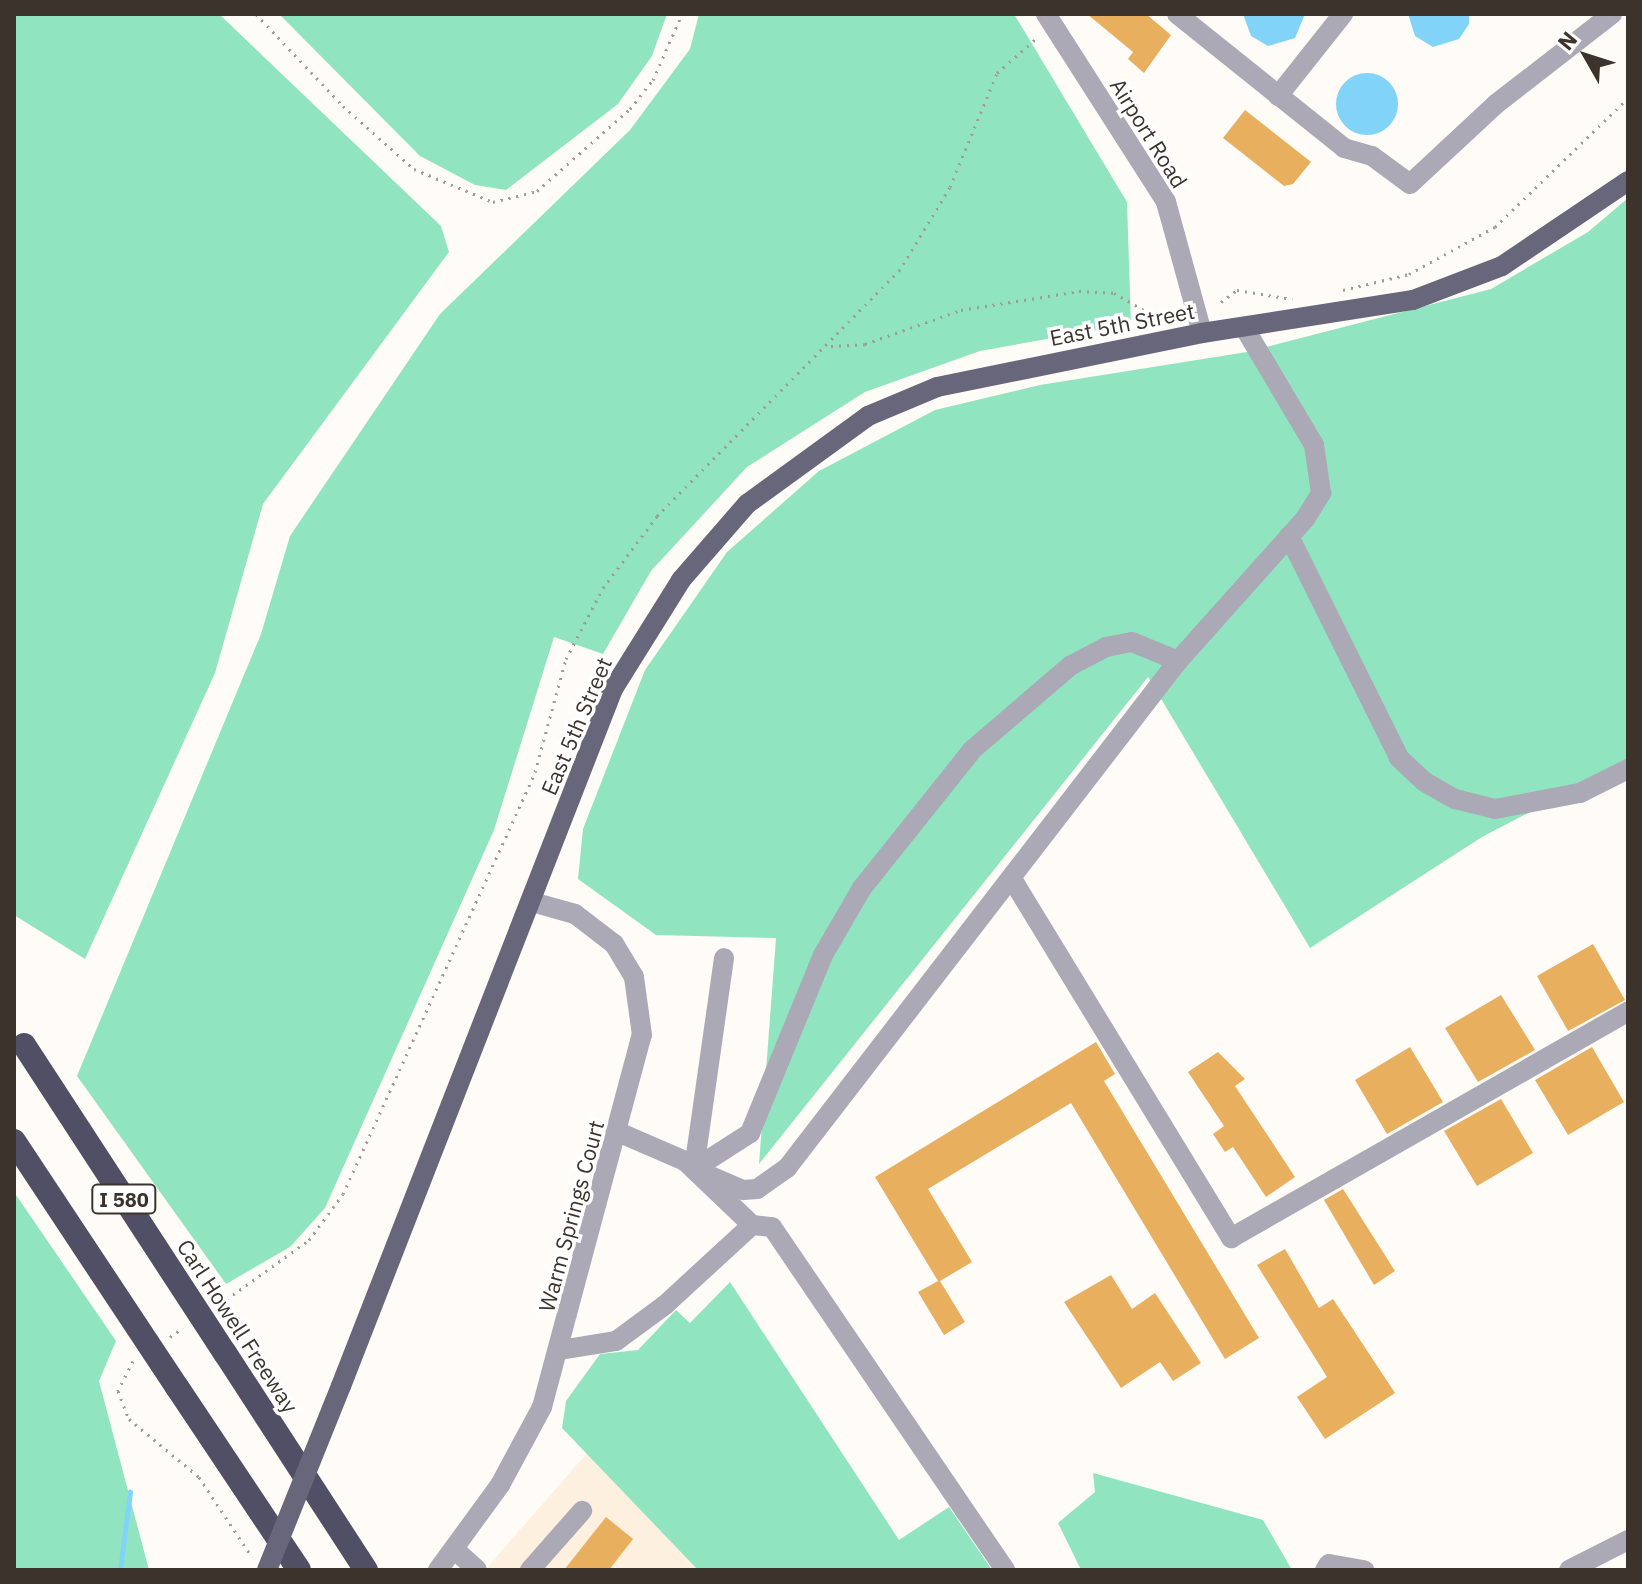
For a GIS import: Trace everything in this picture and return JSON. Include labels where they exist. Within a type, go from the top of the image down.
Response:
[{"type":"highway","name":"Carl Howell Freeway","points":[[19,1038],[366,1570]]},
{"type":"highway","name":"I 580","points":[[14,1141],[299,1570]]},
{"type":"main road","name":"East 5th Street","points":[[264,1570],[341,1386],[613,689],[647,628],[715,537],[775,479],[868,416],[937,387],[1202,333],[1361,312],[1440,291],[1550,238],[1628,181]]},
{"type":"street","points":[[1177,14],[1344,148],[1372,156],[1410,184],[1496,104],[1612,14]]},
{"type":"street","points":[[1278,96],[1343,14]]},
{"type":"street","name":"Airport Road","points":[[1050,20],[1166,202],[1202,333]]},
{"type":"street","points":[[618,1132],[743,1190],[757,1189],[787,1168],[1178,661],[1289,536],[1321,493],[1318,456],[1295,406],[1244,327]]},
{"type":"street","points":[[1289,536],[1399,758],[1425,782],[1455,799],[1495,809],[1580,793],[1628,769]]},
{"type":"street","points":[[694,1169],[750,1133],[823,955],[862,888],[972,750],[1070,666],[1106,647],[1132,642],[1178,661]]},
{"type":"street","points":[[1012,879],[1231,1238],[1628,1012]]},
{"type":"street","name":"Warm Springs Court","points":[[446,1563],[523,1446],[560,1350],[642,1035],[634,977],[614,944],[589,922],[532,902]]},
{"type":"street","points":[[694,1169],[724,958]]},
{"type":"street","points":[[694,1169],[752,1225],[772,1227],[785,1239],[1005,1570]]},
{"type":"street","points":[[560,1350],[616,1341],[639,1327],[752,1225]]},
{"type":"street","points":[[530,1570],[582,1511]]},
{"type":"street","points":[[1569,1570],[1628,1540]]},
{"type":"street","points":[[446,1563],[477,1570]]},
{"type":"street","points":[[1325,1570],[1329,1564],[1364,1570]]},
{"type":"path","points":[[256,14],[300,65],[414,169],[493,202],[537,191],[630,109],[653,80],[682,14]]},
{"type":"path","points":[[206,1313],[309,1240],[343,1194],[535,772],[566,659],[603,588],[657,516],[831,346],[899,271],[927,229],[1006,59],[1050,20]]},
{"type":"path","points":[[1340,291],[1409,274],[1495,227],[1628,98]]},
{"type":"path","points":[[1221,302],[1237,290],[1305,298]]},
{"type":"path","points":[[831,346],[865,344],[961,310],[1079,291],[1114,293],[1151,314]]},
{"type":"path","points":[[168,1338],[193,1321]]},
{"type":"path","points":[[143,1355],[123,1374],[121,1406],[199,1477],[264,1570]]},
{"type":"shaded area","points":[[587,1453],[698,1570],[485,1570]]},
{"type":"green space","points":[[14,14],[219,14],[441,226],[449,252],[263,504],[215,673],[85,959],[14,915]]},
{"type":"green space","points":[[279,14],[667,14],[652,56],[618,104],[506,190],[475,185],[420,156]]},
{"type":"green space","points":[[699,14],[1014,14],[1127,202],[1131,324],[980,351],[865,392],[747,467],[651,571],[603,654],[554,637],[494,830],[325,1208],[290,1247],[226,1284],[77,1076],[261,634],[290,536],[440,314],[630,130],[690,49]]},
{"type":"green space","points":[[1628,198],[1628,761],[1482,837],[1310,948],[1148,677],[759,1164],[776,938],[656,935],[578,879],[583,829],[645,670],[727,552],[819,471],[935,410],[1040,385],[1247,352],[1491,289],[1588,232]]},
{"type":"green space","points":[[14,1192],[116,1341],[99,1381],[149,1570],[14,1570]]},
{"type":"green space","points":[[730,1282],[899,1540],[949,1507],[992,1570],[698,1570],[562,1428],[566,1401],[600,1354],[638,1350],[676,1310],[690,1323]]},
{"type":"green space","points":[[1093,1473],[1263,1520],[1292,1570],[1081,1570],[1058,1523],[1095,1492]]},
{"type":"water","points":[[1243,14],[1305,14],[1295,38],[1268,46],[1251,36]]},
{"type":"water","points":[[1408,14],[1469,14],[1469,24],[1459,39],[1433,47],[1415,36]]},
{"type":"water","points":[[1367,73],[1389,82],[1398,104],[1389,126],[1367,135],[1345,126],[1336,104],[1345,82]]},
{"type":"building","points":[[1087,14],[1146,14],[1171,35],[1144,73],[1128,59],[1133,52]]},
{"type":"building","points":[[1245,110],[1311,162],[1293,184],[1284,186],[1223,138]]},
{"type":"building","points":[[1593,944],[1625,1000],[1568,1031],[1537,976]]},
{"type":"building","points":[[1501,995],[1535,1050],[1478,1082],[1445,1028]]},
{"type":"building","points":[[1096,1042],[1115,1074],[1104,1081],[1259,1338],[1225,1359],[1071,1103],[928,1189],[972,1262],[940,1281],[965,1322],[944,1335],[918,1292],[938,1281],[875,1177]]},
{"type":"building","points":[[1410,1047],[1443,1102],[1387,1134],[1355,1080]]},
{"type":"building","points":[[1592,1047],[1624,1102],[1568,1135],[1535,1080]]},
{"type":"building","points":[[1218,1052],[1245,1079],[1235,1086],[1295,1177],[1266,1197],[1233,1147],[1225,1152],[1213,1134],[1224,1126],[1188,1072]]},
{"type":"building","points":[[1501,1099],[1533,1153],[1477,1186],[1444,1131]]},
{"type":"building","points":[[1343,1189],[1395,1271],[1374,1285],[1324,1200]]},
{"type":"building","points":[[1285,1249],[1319,1308],[1333,1299],[1395,1393],[1325,1439],[1297,1397],[1327,1377],[1257,1265]]},
{"type":"building","points":[[1111,1275],[1132,1309],[1155,1293],[1201,1363],[1173,1381],[1160,1362],[1121,1388],[1064,1302]]},
{"type":"building","points":[[606,1517],[633,1539],[609,1570],[564,1570]]},
{"type":"waterway","points":[[120,1570],[130,1492]]}]
